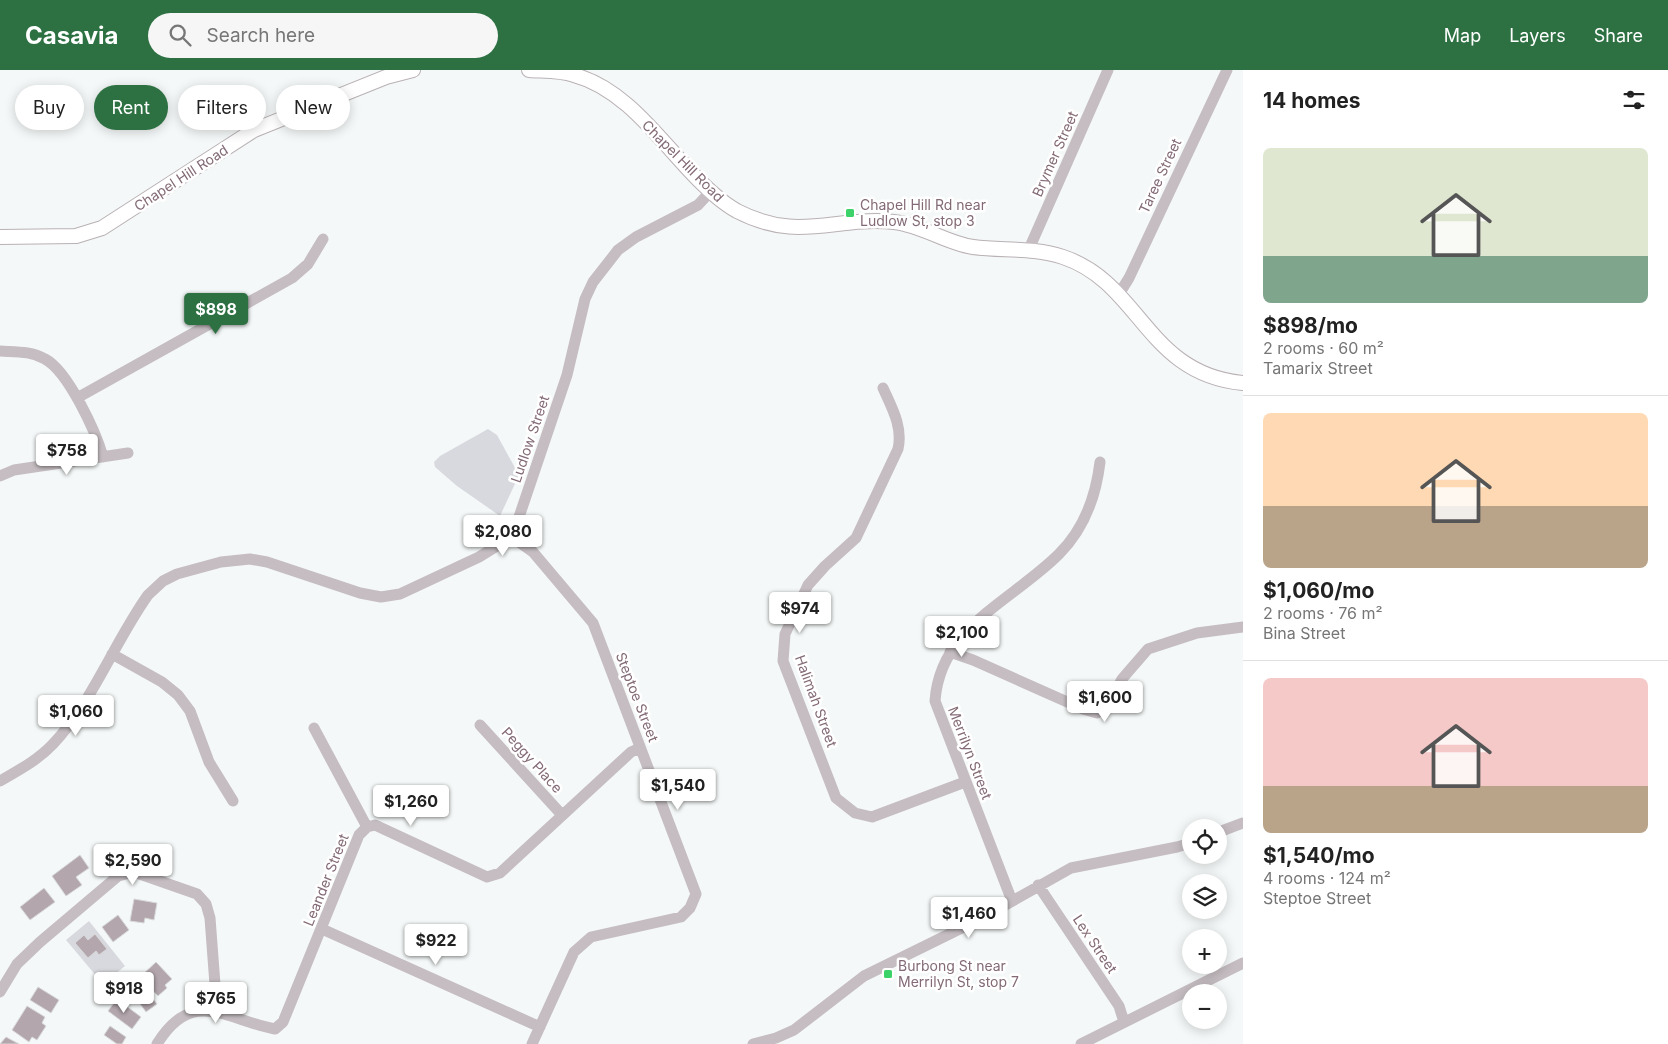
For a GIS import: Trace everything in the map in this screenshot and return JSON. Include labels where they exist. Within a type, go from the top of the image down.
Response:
[{"type":"main road","name":"Chapel Hill Road","points":[[0,237],[67,237],[102,228],[254,130],[386,77],[413,70]]},
{"type":"main road","name":"Chapel Hill Road","points":[[529,70],[573,74],[603,87],[626,104],[710,192],[734,210],[757,221],[781,227],[804,229],[868,221],[896,222],[972,247],[1029,249],[1064,257],[1094,273],[1119,294],[1170,354],[1198,372],[1227,382],[1243,383]]},
{"type":"street","name":"Brymer Street","points":[[1029,249],[1108,70]]},
{"type":"street","name":"Taree Street","points":[[1119,294],[1129,278],[1227,70]]},
{"type":"street","name":"Ludlow Street","points":[[0,781],[33,762],[53,744],[72,721],[148,595],[163,581],[177,574],[220,562],[250,559],[266,562],[360,593],[381,597],[400,594],[479,557],[509,535],[520,517],[526,499],[567,375],[585,299],[593,282],[618,250],[636,237],[698,204],[710,192]]},
{"type":"street","points":[[77,398],[292,278],[308,264],[323,239]]},
{"type":"street","points":[[0,351],[30,352],[47,360],[77,398],[98,438],[102,457]]},
{"type":"street","name":"Halimah Street","points":[[883,388],[894,412],[901,436],[898,449],[856,538],[825,566],[808,585],[785,634],[783,661],[836,798],[854,812],[872,817],[965,782]]},
{"type":"street","points":[[0,476],[14,470],[128,453]]},
{"type":"street","name":"Merrilyn Street","points":[[1012,901],[935,701],[936,680],[950,652],[964,633],[1059,554],[1076,533],[1090,504],[1100,462]]},
{"type":"street","name":"Steptoe Street","points":[[509,535],[528,546],[585,610],[593,623],[696,894],[690,908],[681,917],[591,937],[574,952],[532,1044]]},
{"type":"street","points":[[950,652],[973,660],[1084,710],[1097,713],[1109,704],[1122,679],[1148,649],[1197,633],[1243,627]]},
{"type":"street","points":[[112,654],[162,682],[178,695],[190,711],[209,762],[233,802]]},
{"type":"street","name":"Peggy Place","points":[[480,725],[562,815]]},
{"type":"street","points":[[314,728],[366,827]]},
{"type":"street","name":"Leander Street","points":[[217,1011],[260,1026],[275,1029],[283,1022],[359,835],[366,827],[376,825],[487,877],[500,873],[631,752],[640,748]]},
{"type":"street","points":[[1227,829],[1243,823]]},
{"type":"street","points":[[753,1044],[776,1038],[794,1030],[864,976],[1012,901],[1071,868],[1182,845]]},
{"type":"street","points":[[0,992],[17,964],[40,942],[118,876],[134,872],[197,894],[206,904],[210,918],[217,1011],[187,1014],[172,1024],[157,1044]]},
{"type":"street","name":"Lex Street","points":[[1038,885],[1119,1006],[1124,1022]]},
{"type":"street","points":[[322,929],[540,1027]]},
{"type":"street","points":[[1081,1044],[1243,963]]},
{"type":"shaded area","points":[[488,429],[497,435],[519,475],[500,516],[457,486],[435,467],[434,462],[440,456]]},
{"type":"shaded area","points":[[89,921],[125,966],[103,984],[66,940]]},
{"type":"building","points":[[80,855],[89,868],[76,877],[82,885],[66,896],[52,876]]},
{"type":"building","points":[[44,888],[55,902],[30,920],[20,907]]},
{"type":"building","points":[[134,899],[157,903],[154,920],[145,918],[144,923],[130,921]]},
{"type":"building","points":[[118,915],[129,930],[113,942],[102,927]]},
{"type":"building","points":[[95,934],[107,949],[99,955],[96,951],[88,958],[75,943],[84,935],[88,940]]},
{"type":"building","points":[[156,962],[172,979],[165,985],[167,988],[158,996],[140,977]]},
{"type":"building","points":[[137,978],[157,1004],[146,1012],[127,986]]},
{"type":"building","points":[[38,987],[59,1000],[51,1013],[30,1000]]},
{"type":"building","points":[[117,999],[141,1017],[132,1029],[108,1011]]},
{"type":"building","points":[[27,1006],[45,1017],[42,1023],[46,1026],[37,1040],[32,1037],[29,1042],[12,1030]]},
{"type":"building","points":[[110,1026],[126,1037],[122,1044],[117,1044],[104,1035]]},
{"type":"building","points":[[6,1037],[19,1044],[0,1044]]},
{"type":"place","name":"Chapel Hill Rd near Ludlow St, stop 3","points":[[850,213]]},
{"type":"place","name":"Burbong St near Merrilyn St, stop 7","points":[[888,974]]}]
